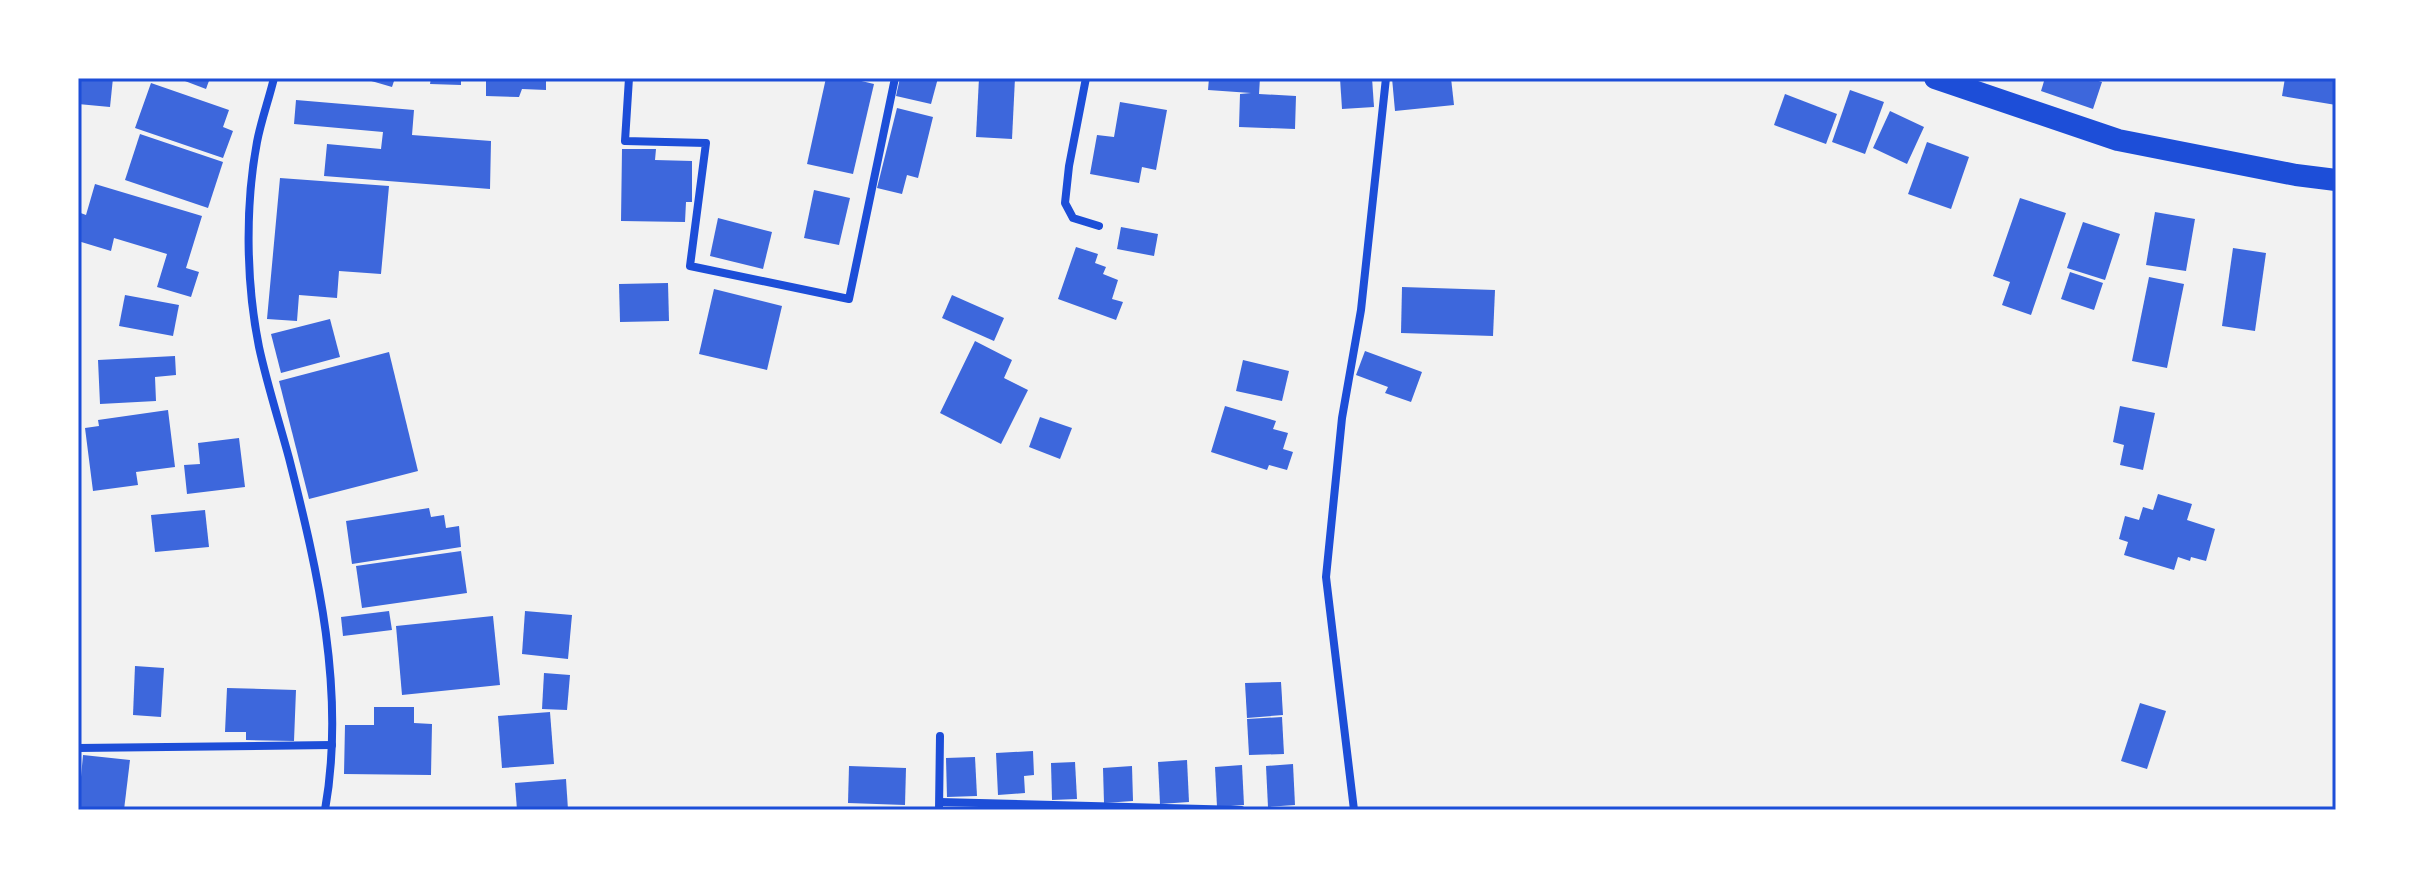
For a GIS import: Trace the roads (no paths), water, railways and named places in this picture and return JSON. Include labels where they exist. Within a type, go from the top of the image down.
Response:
[{"type":"highway","points":[[1935,78],[2118,140],[2336,180]]},
{"type":"street","points":[[274,78],[257,141],[249,202],[249,257],[259,345],[317,573],[330,661],[332,745],[325,810]]},
{"type":"street","points":[[629,78],[625,141],[706,143],[690,266],[849,299],[895,78]]},
{"type":"street","points":[[1086,78],[1065,203],[1073,218],[1099,226]]},
{"type":"street","points":[[1354,810],[1326,577],[1342,418],[1361,310],[1386,78]]},
{"type":"street","points":[[940,736],[940,806],[1241,810]]},
{"type":"street","points":[[78,748],[332,745]]}]
